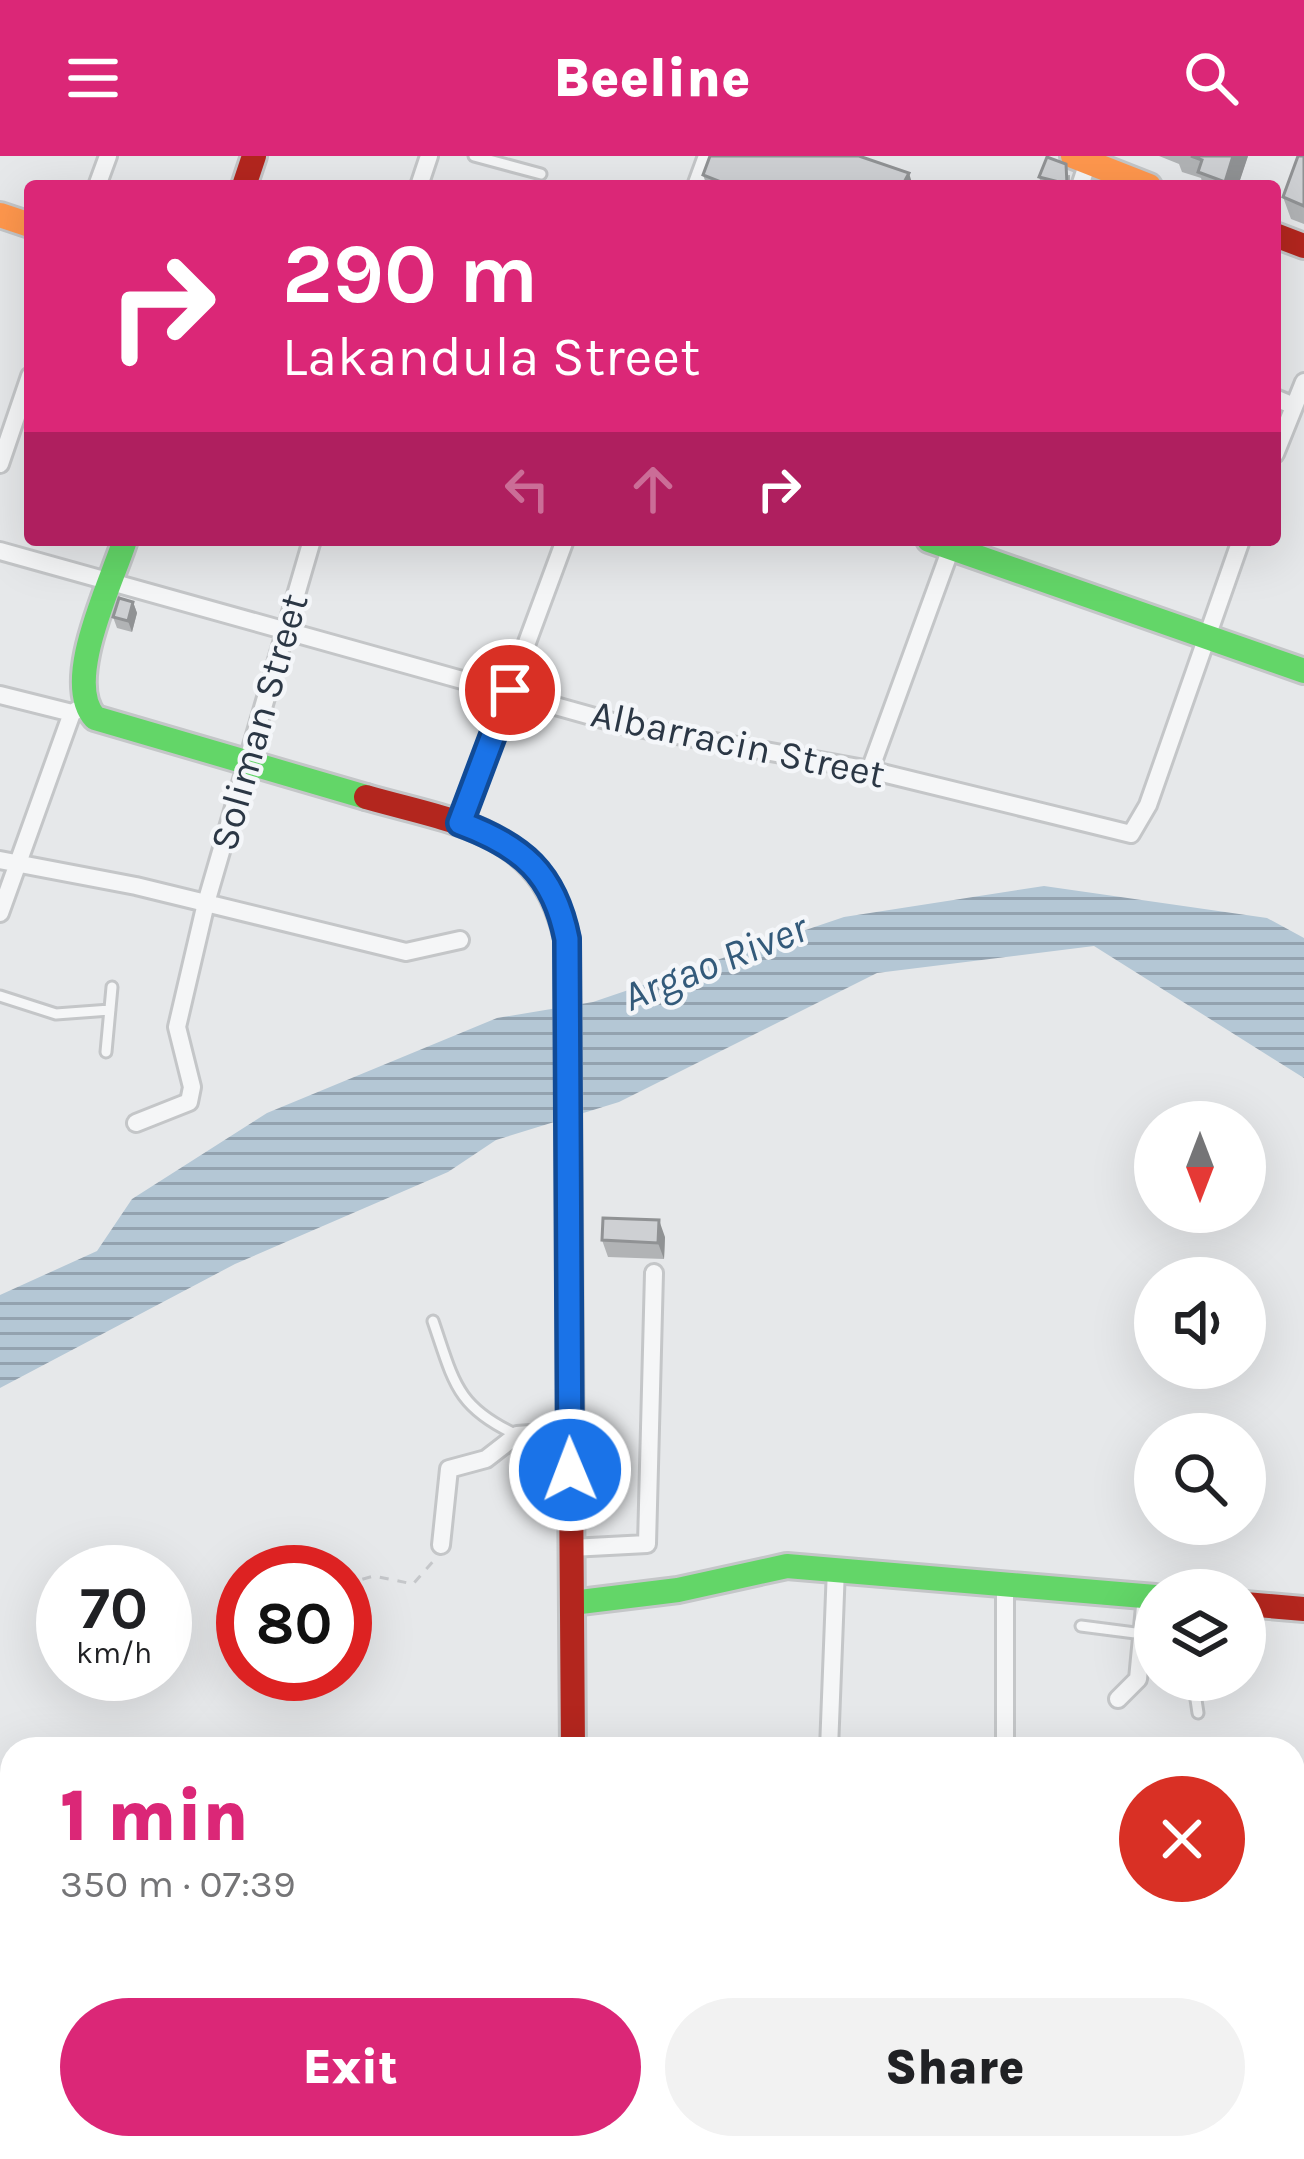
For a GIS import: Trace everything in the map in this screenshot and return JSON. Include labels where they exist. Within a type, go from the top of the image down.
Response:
[{"type":"main road","points":[[1080,168],[1126,180]]},
{"type":"main road","points":[[123,546],[80,677],[78,710],[112,726],[460,823],[511,844],[533,861],[561,907],[567,939],[573,1737]]},
{"type":"main road","points":[[953,546],[1304,670]]},
{"type":"main road","points":[[572,1603],[678,1589],[759,1568],[836,1568],[1134,1596]]},
{"type":"main road","points":[[1266,1606],[1304,1609]]},
{"type":"street","points":[[1281,439],[1304,382]]},
{"type":"street","points":[[0,464],[24,394]]},
{"type":"street","points":[[1281,401],[1294,406]]},
{"type":"street","name":"Soliman Street","points":[[136,1123],[189,1102],[192,1087],[177,1027],[206,903],[310,546]]},
{"type":"street","points":[[460,823],[563,546]]},
{"type":"street","points":[[870,770],[944,546]]},
{"type":"street","points":[[1204,636],[1239,546]]},
{"type":"street","name":"Albarracin Street","points":[[0,551],[285,635],[510,690],[627,726],[870,770],[1131,834],[1148,805],[1204,636]]},
{"type":"street","points":[[0,694],[78,710],[9,861],[0,914]]},
{"type":"street","points":[[9,861],[406,952],[460,940]]},
{"type":"street","points":[[572,1548],[647,1544],[658,1277],[654,1273]]},
{"type":"street","points":[[441,1545],[449,1469],[486,1460],[518,1435],[569,1431]]},
{"type":"street","points":[[829,1737],[836,1568]]},
{"type":"street","points":[[1005,1584],[1005,1737]]},
{"type":"street","points":[[1118,1699],[1134,1687]]},
{"type":"lane","points":[[473,156],[541,174]]},
{"type":"lane","points":[[106,1052],[112,987]]},
{"type":"lane","points":[[0,996],[56,1014],[110,1010]]},
{"type":"lane","points":[[433,1322],[457,1390],[478,1417],[518,1435]]},
{"type":"lane","points":[[1081,1626],[1134,1628]]},
{"type":"lane","points":[[1196,1701],[1198,1713]]},
{"type":"path","points":[[372,1577],[413,1584],[434,1564],[441,1545]]},
{"type":"water","name":"Argao River","points":[[1044,886],[1267,918],[1304,938],[1304,1078],[1094,946],[877,973],[619,1102],[496,1140],[448,1172],[235,1264],[0,1388],[0,1295],[97,1251],[132,1199],[267,1113],[497,1018],[593,1002],[844,917]]},
{"type":"building","points":[[710,156],[859,156],[909,173],[905,180],[716,180],[703,175]]},
{"type":"building","points":[[1191,156],[1233,156],[1226,180],[1198,172],[1202,160]]},
{"type":"building","points":[[1298,156],[1304,156],[1304,206],[1283,197]]},
{"type":"building","points":[[1047,157],[1066,164],[1067,180],[1039,177]]},
{"type":"building","points":[[119,598],[133,602],[128,621],[113,617]]},
{"type":"building","points":[[603,1218],[659,1220],[658,1243],[602,1240]]},
{"type":"traffic: fast","points":[[123,546],[86,657],[86,702],[95,718],[366,797]]},
{"type":"traffic: fast","points":[[946,546],[1304,671]]},
{"type":"traffic: fast","points":[[572,1603],[678,1590],[787,1566],[1134,1595]]},
{"type":"traffic: slow","points":[[1073,156],[1134,180]]},
{"type":"traffic: slow","points":[[0,215],[24,223]]},
{"type":"traffic: jam","points":[[246,180],[254,156]]},
{"type":"traffic: jam","points":[[1281,237],[1304,246]]},
{"type":"traffic: jam","points":[[366,797],[464,825],[517,853],[538,874],[555,902],[567,939],[573,1737]]},
{"type":"traffic: jam","points":[[1266,1606],[1304,1609]]},
{"type":"route","points":[[510,690],[460,823],[511,844],[533,861],[561,907],[567,939],[570,1470]]}]
